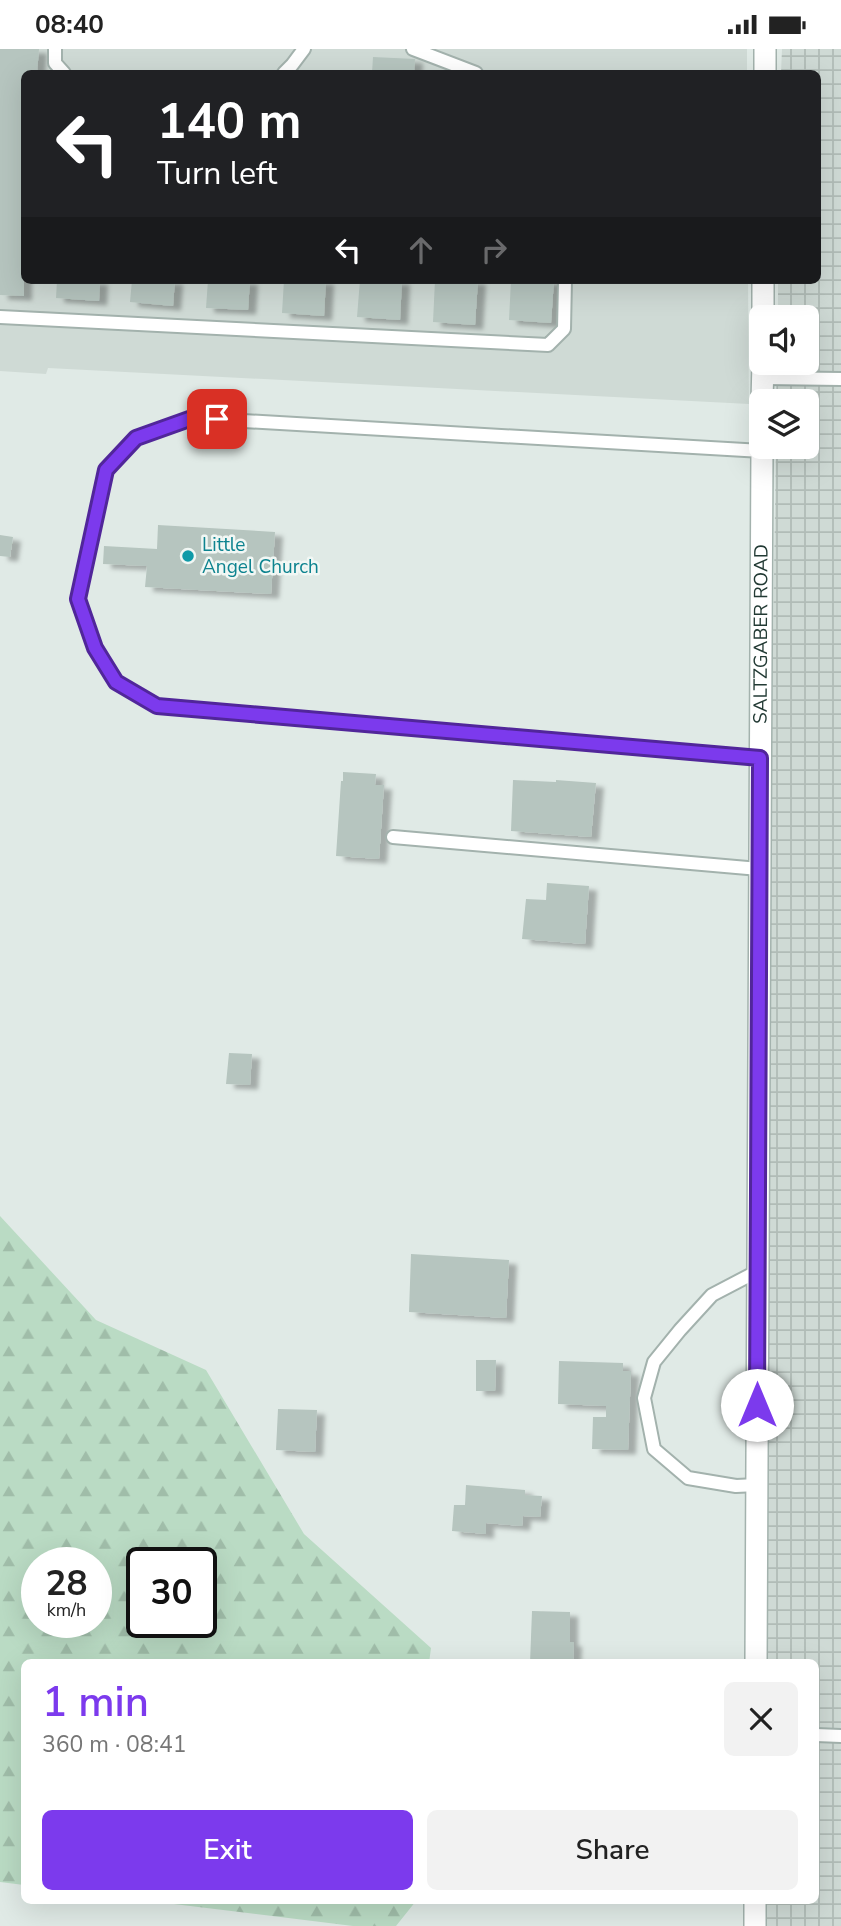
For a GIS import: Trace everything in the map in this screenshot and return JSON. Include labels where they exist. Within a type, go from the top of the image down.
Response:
[{"type":"street","points":[[765,49],[765,70]]},
{"type":"street","points":[[763,284],[763,305]]},
{"type":"street","name":"SALTZGABER ROAD","points":[[756,1659],[762,459]]},
{"type":"street","points":[[755,1904],[755,1926]]},
{"type":"lane","points":[[55,49],[55,63],[61,70]]},
{"type":"lane","points":[[287,70],[304,49]]},
{"type":"lane","points":[[413,49],[468,70]]},
{"type":"lane","points":[[0,317],[548,345],[564,329],[565,284]]},
{"type":"lane","points":[[806,375],[841,379]]},
{"type":"lane","points":[[749,447],[192,418],[136,438],[106,470],[78,599],[95,648],[116,682],[157,706],[760,758]]},
{"type":"lane","points":[[393,837],[760,869]]},
{"type":"lane","points":[[757,1485],[736,1486],[688,1478],[654,1449],[644,1398],[654,1362],[680,1330],[712,1295],[758,1271]]},
{"type":"lane","points":[[819,1735],[841,1736]]},
{"type":"shaded area","points":[[0,49],[747,49],[747,70],[21,70],[21,284],[748,284],[749,404],[48,368],[46,374],[0,371]]},
{"type":"shaded area","points":[[782,49],[841,49],[841,1926],[759,1926],[759,1904],[819,1904],[819,1659],[757,1659],[776,459],[819,459],[819,389],[776,389],[777,375],[819,375],[819,305],[778,305],[778,284],[821,284],[821,70],[781,70]]},
{"type":"green space","points":[[0,1216],[96,1320],[206,1370],[304,1534],[431,1648],[430,1659],[21,1659],[21,1885],[0,1882]]},
{"type":"green space","points":[[173,1904],[414,1904],[396,1926],[353,1926]]},
{"type":"building","points":[[0,49],[39,49],[37,70],[21,70],[21,284],[24,284],[24,296],[0,295]]},
{"type":"building","points":[[373,57],[415,59],[414,70],[372,70]]},
{"type":"building","points":[[57,284],[100,284],[99,301],[56,298]]},
{"type":"building","points":[[132,284],[175,284],[173,306],[130,302]]},
{"type":"building","points":[[208,284],[250,284],[248,310],[206,308]]},
{"type":"building","points":[[284,284],[326,284],[324,316],[282,313]]},
{"type":"building","points":[[360,284],[402,284],[400,320],[357,317]]},
{"type":"building","points":[[435,284],[478,284],[475,325],[433,322]]},
{"type":"building","points":[[511,284],[554,284],[551,323],[509,320]]},
{"type":"building","name":"Little Angel Church","points":[[158,525],[275,532],[271,594],[145,587],[147,566],[103,564],[104,546],[157,549]]},
{"type":"building","points":[[0,535],[13,537],[10,557],[0,556]]},
{"type":"building","points":[[343,772],[376,774],[375,785],[384,785],[379,859],[336,856]]},
{"type":"building","points":[[513,780],[596,783],[591,837],[511,831]]},
{"type":"building","points":[[547,883],[589,886],[585,944],[522,939],[526,899],[546,900]]},
{"type":"building","points":[[229,1053],[252,1054],[250,1085],[226,1084]]},
{"type":"building","points":[[411,1254],[509,1260],[506,1318],[409,1312]]},
{"type":"building","points":[[476,1360],[496,1360],[495,1391],[476,1391]]},
{"type":"building","points":[[559,1361],[623,1363],[623,1371],[631,1371],[628,1450],[592,1449],[593,1417],[606,1417],[606,1406],[558,1404]]},
{"type":"building","points":[[278,1409],[317,1410],[315,1452],[276,1450]]},
{"type":"building","points":[[466,1485],[525,1490],[525,1495],[542,1496],[540,1517],[523,1516],[522,1526],[486,1523],[486,1534],[452,1531],[454,1505],[465,1505]]},
{"type":"building","points":[[532,1611],[570,1612],[573,1659],[530,1659]]},
{"type":"place","name":"Little Angel Church","points":[[188,556]]},
{"type":"route","points":[[217,419],[192,418],[136,438],[106,470],[78,599],[95,648],[116,682],[157,706],[760,758],[757,1405]]}]
